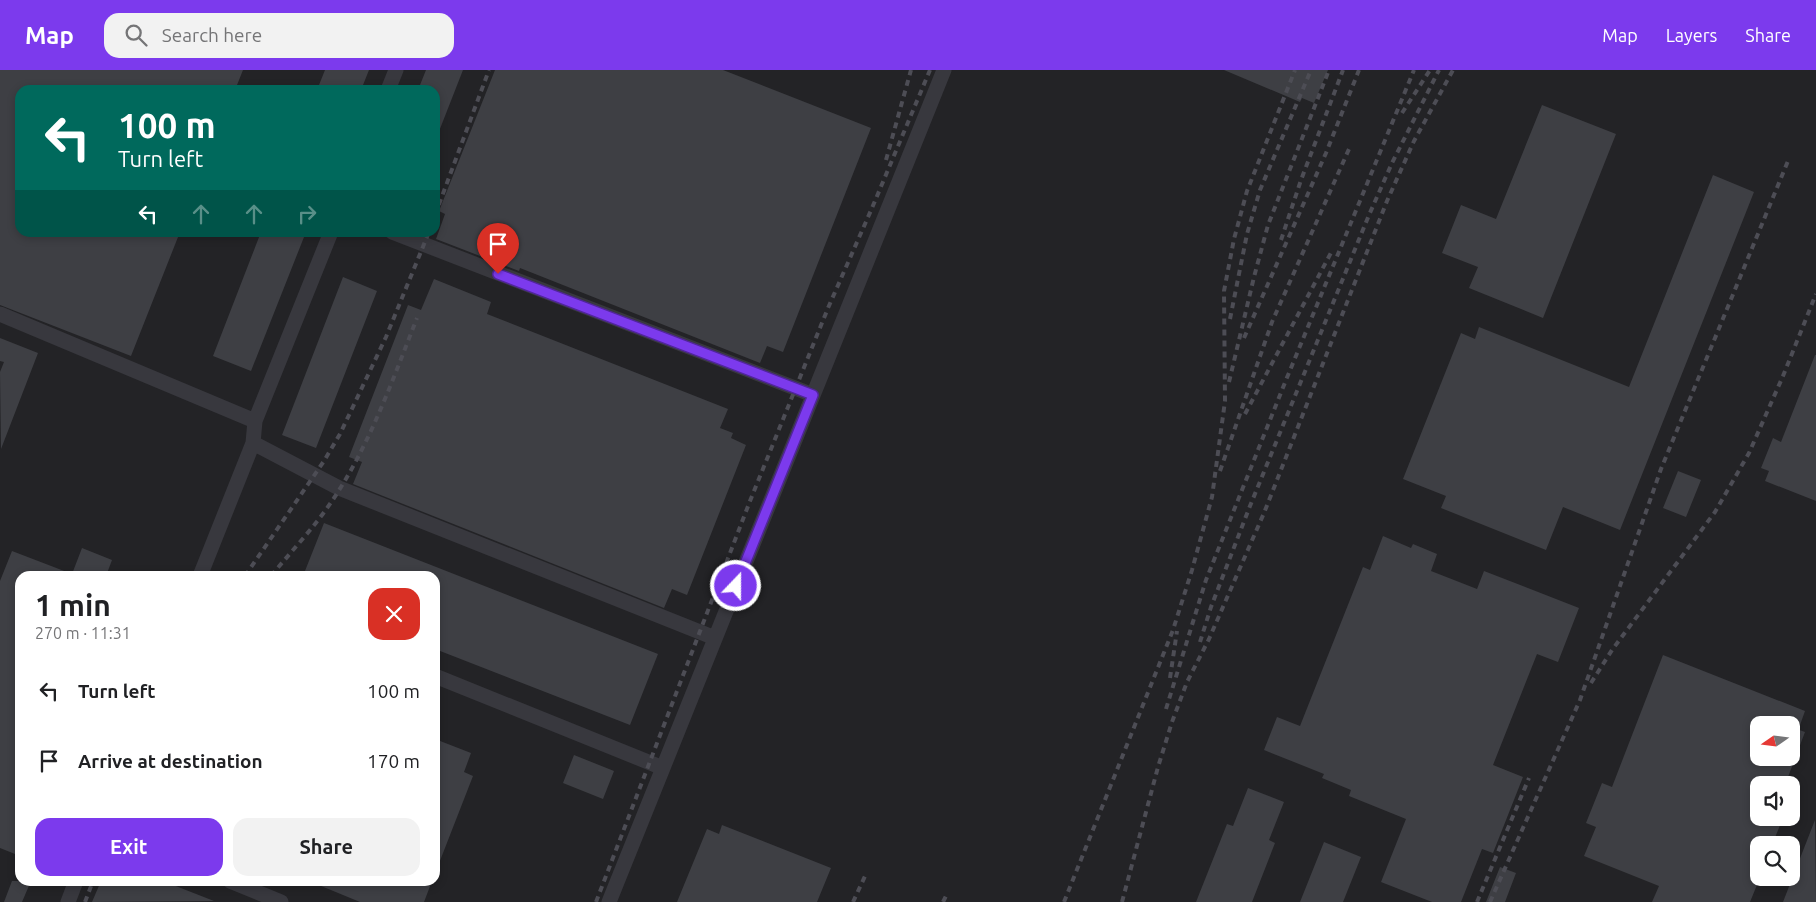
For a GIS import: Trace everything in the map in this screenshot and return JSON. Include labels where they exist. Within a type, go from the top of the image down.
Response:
[{"type":"lane","points":[[390,85],[396,70]]},
{"type":"lane","points":[[609,902],[944,70]]},
{"type":"lane","points":[[202,571],[253,443],[255,421],[329,237]]},
{"type":"lane","points":[[403,237],[813,395]]},
{"type":"lane","points":[[0,314],[255,421]]},
{"type":"lane","points":[[253,443],[339,488],[716,638]]},
{"type":"lane","points":[[440,678],[663,768]]},
{"type":"lane","points":[[68,902],[74,886]]},
{"type":"lane","points":[[242,886],[281,902]]},
{"type":"shaded area","points":[[0,70],[1816,70],[1816,902],[0,902]]},
{"type":"building","points":[[0,70],[243,70],[237,85],[15,85],[15,237],[178,237],[131,356],[0,305]]},
{"type":"building","points":[[325,70],[369,70],[363,85],[319,85]]},
{"type":"building","points":[[426,70],[463,70],[440,129],[440,85],[420,85]]},
{"type":"building","points":[[495,70],[723,70],[871,128],[783,352],[767,346],[760,363],[520,268],[519,271],[436,239],[440,237],[440,228],[445,214],[440,212]]},
{"type":"building","points":[[1224,70],[1328,70],[1314,103],[1302,98],[1300,102]]},
{"type":"building","points":[[1542,105],[1616,134],[1543,318],[1469,288],[1478,267],[1442,253],[1461,205],[1496,219]]},
{"type":"building","points":[[1713,175],[1754,192],[1620,530],[1563,507],[1546,550],[1441,508],[1446,496],[1403,479],[1461,333],[1475,339],[1479,327],[1629,387]]},
{"type":"building","points":[[259,237],[304,237],[251,371],[213,356]]},
{"type":"building","points":[[343,277],[377,291],[316,448],[282,435]]},
{"type":"building","points":[[434,279],[491,302],[487,314],[728,409],[720,428],[733,433],[731,438],[746,445],[687,595],[672,589],[664,608],[353,484],[362,462],[349,457],[408,305],[421,310]]},
{"type":"building","points":[[0,338],[38,353],[1,449],[0,372],[4,362],[0,361]]},
{"type":"building","points":[[1815,355],[1816,501],[1765,481],[1769,471],[1761,468],[1773,438],[1781,442]]},
{"type":"building","points":[[1678,471],[1701,480],[1686,517],[1663,508]]},
{"type":"building","points":[[324,523],[658,654],[630,725],[440,651],[440,571],[305,571]]},
{"type":"building","points":[[1383,536],[1411,548],[1413,544],[1437,554],[1431,571],[1477,589],[1484,571],[1579,608],[1558,662],[1537,654],[1493,765],[1523,777],[1493,853],[1482,849],[1461,902],[1432,902],[1381,882],[1406,819],[1349,796],[1351,790],[1322,778],[1324,774],[1264,750],[1277,717],[1300,726],[1363,567],[1370,570]]},
{"type":"building","points":[[82,548],[112,560],[108,571],[73,571]]},
{"type":"building","points":[[12,551],[64,571],[15,571],[15,854],[0,848],[0,581]]},
{"type":"building","points":[[1663,655],[1805,711],[1800,725],[1800,716],[1750,716],[1750,766],[1792,766],[1788,776],[1750,776],[1750,826],[1780,826],[1776,836],[1750,836],[1750,886],[1757,886],[1750,902],[1652,902],[1659,886],[1584,856],[1596,827],[1586,823],[1602,783],[1612,787]]},
{"type":"building","points":[[1800,730],[1805,732],[1800,745]]},
{"type":"building","points":[[440,741],[471,753],[464,772],[473,776],[440,861]]},
{"type":"building","points":[[574,755],[614,771],[603,799],[563,783]]},
{"type":"building","points":[[1248,788],[1284,802],[1269,840],[1275,843],[1252,902],[1196,902],[1227,824],[1233,826]]},
{"type":"building","points":[[1815,820],[1816,902],[1783,902],[1789,886],[1800,886],[1800,858]]},
{"type":"building","points":[[722,825],[831,868],[817,902],[677,902],[707,829],[719,834]]},
{"type":"building","points":[[1324,842],[1361,857],[1343,902],[1300,902]]},
{"type":"building","points":[[1500,867],[1516,873],[1505,902],[1486,902]]},
{"type":"building","points":[[12,881],[15,881],[15,886],[29,886],[22,902],[4,902]]},
{"type":"building","points":[[99,886],[176,886],[214,901],[92,902]]},
{"type":"building","points":[[321,886],[430,886],[424,902],[360,902]]},
{"type":"railway","points":[[440,202],[489,70]]},
{"type":"railway","points":[[886,160],[911,70]]},
{"type":"railway","points":[[596,902],[750,501],[828,308],[930,70]]},
{"type":"railway","points":[[1064,902],[1173,630],[1192,570],[1212,497],[1225,401],[1224,291],[1234,239],[1247,191],[1295,70]]},
{"type":"railway","points":[[1230,319],[1247,234],[1260,190],[1311,70]]},
{"type":"railway","points":[[1229,382],[1268,225],[1329,70]]},
{"type":"railway","points":[[1281,240],[1301,180],[1343,70]]},
{"type":"railway","points":[[1244,338],[1326,153],[1359,70]]},
{"type":"railway","points":[[1166,709],[1206,580],[1414,70]]},
{"type":"railway","points":[[1402,113],[1430,70]]},
{"type":"railway","points":[[1200,642],[1211,607],[1250,506],[1369,215],[1392,163],[1439,70]]},
{"type":"railway","points":[[1122,902],[1158,767],[1187,682],[1209,639],[1264,513],[1387,201],[1414,141],[1453,70]]},
{"type":"railway","points":[[1220,471],[1272,322],[1349,149]]},
{"type":"railway","points":[[1490,902],[1580,700],[1661,469],[1788,161]]},
{"type":"railway","points":[[248,571],[324,461],[340,434],[386,337],[427,237]]},
{"type":"railway","points":[[1245,414],[1333,249]]},
{"type":"railway","points":[[1591,683],[1612,650],[1715,512],[1749,453],[1816,294]]},
{"type":"railway","points":[[275,571],[325,511],[353,466],[388,393],[417,318]]},
{"type":"railway","points":[[1170,678],[1177,631]]},
{"type":"railway","points":[[1477,902],[1529,778]]},
{"type":"railway","points":[[853,902],[866,874]]},
{"type":"railway","points":[[85,902],[91,886]]},
{"type":"railway","points":[[943,902],[946,896]]},
{"type":"route","points":[[498,274],[813,395],[736,586]]}]
